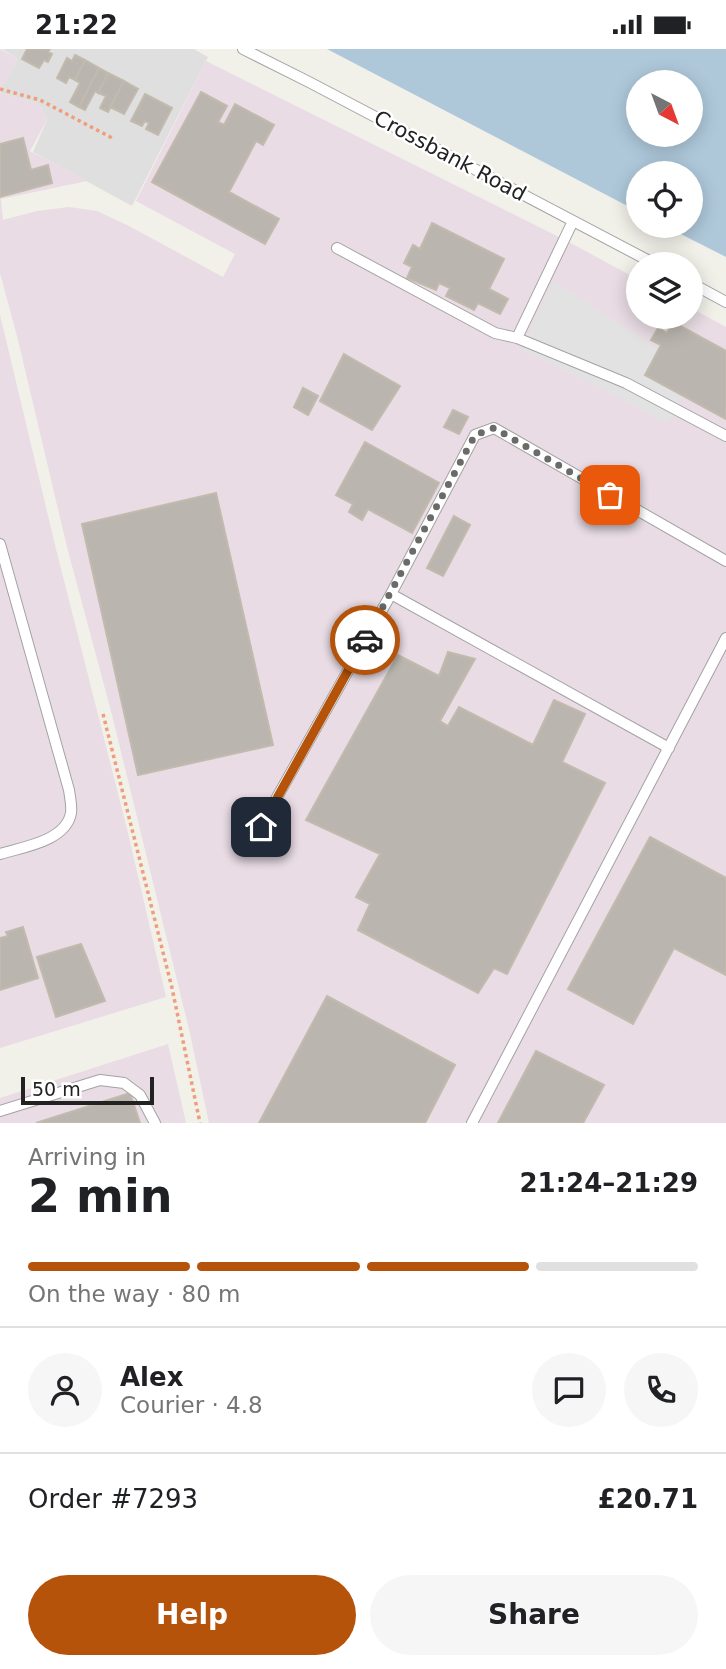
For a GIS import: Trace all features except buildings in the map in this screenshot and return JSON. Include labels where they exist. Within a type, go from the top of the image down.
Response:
[{"type":"lane","name":"Crossbank Road","points":[[243,49],[632,252]]},
{"type":"lane","points":[[517,338],[573,221]]},
{"type":"lane","points":[[337,249],[495,333],[517,338],[626,383],[726,436]]},
{"type":"lane","points":[[703,290],[726,302]]},
{"type":"lane","points":[[261,827],[391,594],[475,435],[494,428],[726,561]]},
{"type":"lane","points":[[0,544],[69,790],[72,811],[68,824],[58,834],[36,844],[0,854]]},
{"type":"lane","points":[[391,594],[669,748]]},
{"type":"lane","points":[[472,1123],[726,638]]},
{"type":"lane","points":[[0,1111],[100,1080],[124,1083],[140,1094],[155,1123]]},
{"type":"path","points":[[0,89],[40,100],[114,139]]},
{"type":"path","points":[[103,714],[172,988],[200,1123]]},
{"type":"shaded area","points":[[0,49],[18,59],[0,91]]},
{"type":"shaded area","points":[[2,49],[194,49],[208,57],[132,206],[33,152],[47,120],[42,108],[36,103],[0,93],[18,59]]},
{"type":"shaded area","points":[[206,61],[626,273],[626,329],[703,329],[703,315],[726,327],[726,1123],[209,1123],[189,1029],[111,711],[67,547],[0,273],[0,93],[36,103],[42,108],[47,120],[30,151],[87,181],[1,199],[3,220],[37,211],[69,207],[97,211],[223,277],[235,254],[136,201]]},
{"type":"shaded area","points":[[553,281],[659,349],[645,375],[683,396],[668,424],[522,350]]},
{"type":"shaded area","points":[[0,315],[166,997],[0,1048]]},
{"type":"shaded area","points":[[168,1044],[186,1123],[0,1123],[0,1098]]},
{"type":"water","points":[[327,49],[726,49],[726,257],[689,238],[703,238],[703,161],[626,161],[626,205]]},
{"type":"way so far","points":[[365,640],[475,435],[494,428],[610,495]]},
{"type":"route","points":[[261,827],[365,640]]}]
